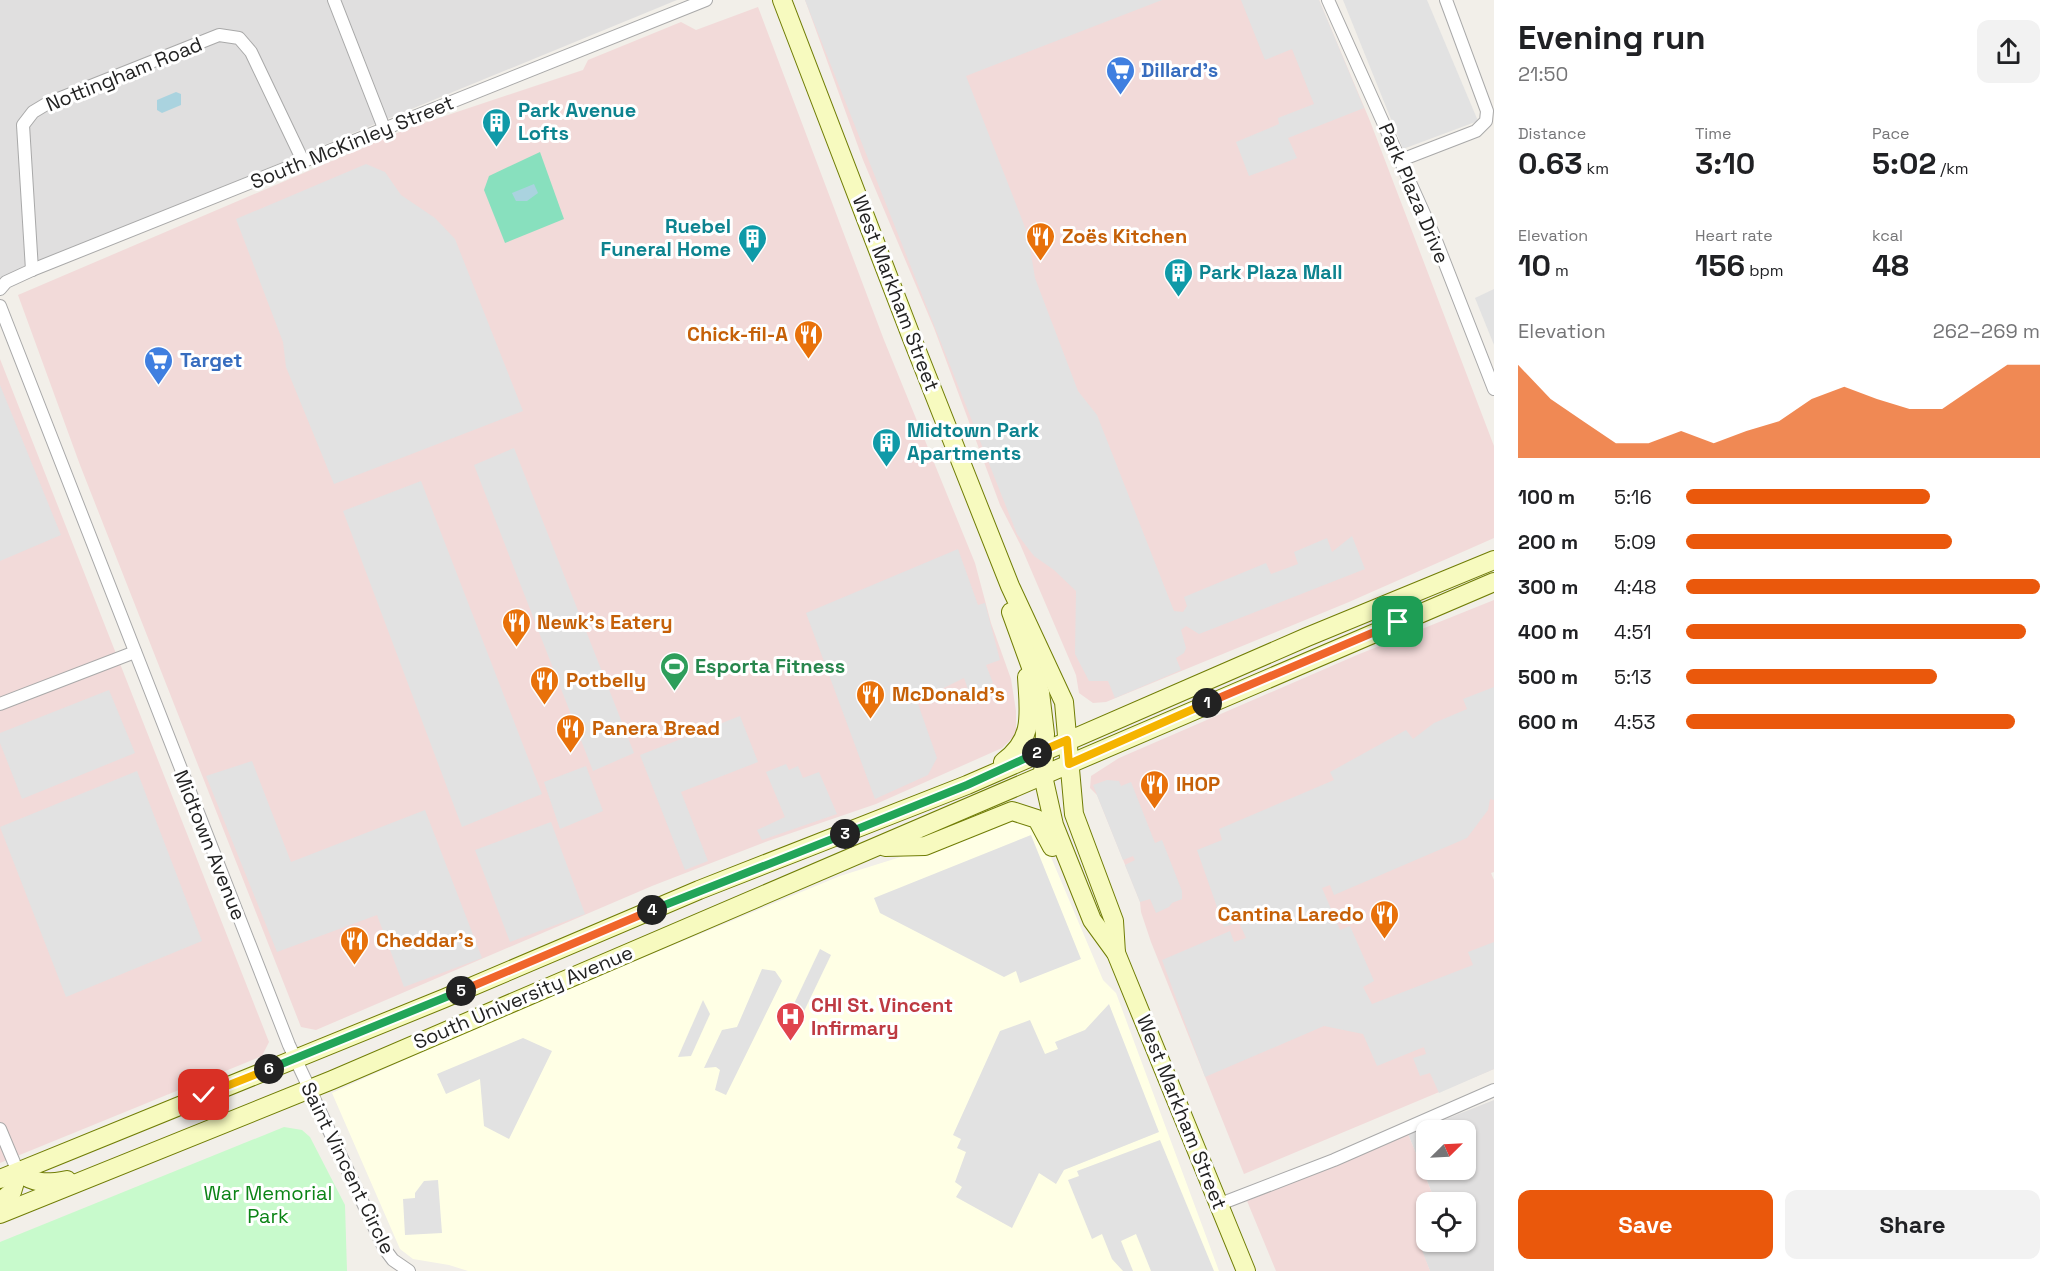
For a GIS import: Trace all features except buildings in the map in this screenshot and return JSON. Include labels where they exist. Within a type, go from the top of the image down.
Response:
[{"type":"main road","name":"West Markham Street","points":[[782,0],[1010,586],[1064,702],[1074,814],[1114,921],[1116,953]]},
{"type":"main road","name":"South University Avenue","points":[[0,1179],[455,994],[690,894],[882,820],[1042,750],[1494,560]]},
{"type":"main road","name":"South University Avenue","points":[[0,1214],[310,1089],[1494,582]]},
{"type":"main road","name":"West Markham Street","points":[[1010,586],[1011,614],[1042,707],[1045,734],[1042,750],[1043,776],[1054,825],[1092,920],[1116,953],[1246,1271]]},
{"type":"main road","points":[[980,779],[1023,744],[1029,721],[1025,652]]},
{"type":"main road","points":[[875,847],[926,846],[1012,811],[1026,814],[1037,819],[1044,828],[1076,900],[1092,920]]},
{"type":"main road","points":[[0,1202],[12,1192],[18,1172],[31,1181],[45,1184],[92,1176]]},
{"type":"street","points":[[334,0],[384,129]]},
{"type":"street","name":"South McKinley Street","points":[[0,289],[6,282],[32,270],[706,0]]},
{"type":"street","name":"Park Plaza Drive","points":[[1328,0],[1401,160],[1494,390]]},
{"type":"street","points":[[1401,160],[1483,126],[1487,111],[1446,0]]},
{"type":"street","name":"Nottingham Road","points":[[32,270],[23,125],[33,112],[48,103],[219,35],[239,38],[251,52],[303,161]]},
{"type":"street","name":"Midtown Avenue","points":[[0,306],[295,1059]]},
{"type":"street","points":[[0,704],[135,652]]},
{"type":"street","name":"Saint Vincent Circle","points":[[295,1059],[384,1248],[393,1260],[409,1271]]},
{"type":"street","points":[[1220,1204],[1334,1160],[1494,1090]]},
{"type":"street","points":[[0,1129],[18,1172]]},
{"type":"shaded area","points":[[0,0],[677,0],[0,278]]},
{"type":"shaded area","name":"Park Plaza Mall","points":[[805,0],[1319,0],[1370,121],[1494,446],[1494,538],[1349,602],[1106,702],[1093,703],[1079,693],[1076,675],[1020,544],[1000,505],[934,328],[863,160]]},
{"type":"shaded area","points":[[805,0],[1162,0],[966,76],[1028,235],[1035,278],[1078,391],[1097,415],[1174,611],[1183,612],[1187,606],[1184,597],[1266,563],[1271,574],[1298,564],[1294,552],[1327,538],[1332,552],[1352,536],[1365,569],[1199,634],[1186,626],[1181,630],[1186,648],[1184,653],[1176,658],[1181,670],[1115,698],[1108,681],[1089,681],[1075,654],[1076,591],[1054,570],[1034,556],[1017,534]]},
{"type":"shaded area","points":[[1241,0],[1319,0],[1364,108],[1288,138],[1297,158],[1249,176],[1236,142],[1279,124],[1278,118],[1314,104],[1292,49],[1265,60]]},
{"type":"shaded area","points":[[1343,0],[1427,0],[1478,121],[1403,149]]},
{"type":"shaded area","points":[[758,7],[884,340],[975,563],[991,623],[1011,679],[1016,711],[1016,734],[1002,748],[876,804],[768,841],[652,886],[316,1030],[301,1027],[80,465],[18,295],[409,128],[583,70],[588,60],[681,22],[696,30]]},
{"type":"shaded area","points":[[366,164],[385,172],[401,195],[435,218],[455,239],[523,411],[334,484],[286,367],[283,342],[236,219]]},
{"type":"shaded area","points":[[1494,289],[1494,345],[1475,298]]},
{"type":"shaded area","points":[[0,359],[269,1042],[262,1056],[0,1163]]},
{"type":"shaded area","points":[[0,385],[61,535],[0,561]]},
{"type":"shaded area","points":[[514,448],[634,753],[593,771],[474,465]]},
{"type":"shaded area","points":[[421,481],[542,794],[462,827],[343,511]]},
{"type":"shaded area","points":[[958,549],[978,605],[985,603],[1000,660],[986,665],[993,683],[969,692],[964,678],[917,701],[937,758],[928,775],[875,799],[806,613]]},
{"type":"shaded area","points":[[1494,600],[1494,872],[1491,873],[1494,880],[1494,1069],[1244,1174],[1151,942],[1140,902],[1097,795],[1090,788],[1091,776],[1119,758],[1357,655]]},
{"type":"shaded area","points":[[1494,687],[1494,800],[1490,799],[1488,810],[1467,838],[1334,895],[1330,885],[1322,888],[1340,930],[1350,926],[1374,981],[1363,987],[1372,1004],[1473,965],[1468,952],[1494,942],[1494,1069],[1439,1093],[1430,1073],[1420,1076],[1413,1058],[1426,1054],[1424,1047],[1377,1066],[1363,1034],[1324,1026],[1205,1077],[1162,960],[1230,931],[1234,942],[1246,938],[1239,922],[1224,927],[1197,850],[1222,840],[1219,829],[1334,780],[1330,772],[1406,730],[1413,739],[1434,723],[1467,709],[1463,699]]},
{"type":"shaded area","points":[[109,690],[135,753],[22,799],[0,743],[0,733]]},
{"type":"shaded area","points":[[740,716],[758,762],[681,792],[708,861],[685,870],[640,755]]},
{"type":"shaded area","points":[[252,761],[291,862],[425,810],[482,958],[404,987],[377,915],[277,952],[206,776]]},
{"type":"shaded area","points":[[786,764],[789,770],[798,766],[803,778],[819,772],[837,814],[762,840],[757,830],[785,817],[766,772]]},
{"type":"shaded area","points":[[586,766],[603,811],[560,829],[544,782]]},
{"type":"shaded area","points":[[137,771],[202,941],[66,997],[0,827]]},
{"type":"shaded area","points":[[1107,780],[1119,781],[1121,786],[1131,782],[1155,843],[1162,840],[1182,891],[1182,899],[1156,913],[1150,899],[1140,902],[1125,865],[1135,860],[1133,856],[1123,860],[1093,785]]},
{"type":"shaded area","name":"CHI St. Vincent Infirmary","points":[[1026,819],[1042,836],[1103,980],[1116,993],[1219,1271],[468,1271],[449,1265],[413,1259],[400,1249],[332,1093],[492,1020],[840,876],[926,849],[998,820]]},
{"type":"shaded area","points":[[551,822],[585,914],[510,942],[475,850]]},
{"type":"shaded area","points":[[1031,835],[1081,959],[1020,983],[1016,971],[1004,977],[880,913],[874,898]]},
{"type":"shaded area","points":[[820,949],[831,955],[795,1030],[784,1025]]},
{"type":"shaded area","points":[[762,969],[775,971],[782,981],[726,1095],[715,1090],[720,1070],[716,1067],[704,1068],[722,1030],[737,1027]]},
{"type":"shaded area","points":[[703,1000],[710,1014],[691,1056],[678,1057]]},
{"type":"shaded area","points":[[1109,1004],[1159,1132],[1064,1170],[1056,1184],[1039,1173],[1012,1228],[956,1197],[962,1187],[955,1182],[966,1152],[957,1148],[961,1139],[953,1135],[1000,1031],[1030,1020],[1045,1054],[1058,1049],[1055,1042],[1085,1030]]},
{"type":"shaded area","points":[[523,1038],[552,1051],[509,1139],[484,1126],[480,1079],[446,1094],[437,1074]]},
{"type":"shaded area","points":[[1494,1100],[1494,1271],[1430,1271],[1422,1252],[1476,1252],[1476,1192],[1432,1192],[1427,1180],[1476,1180],[1476,1120],[1443,1120]]},
{"type":"shaded area","points":[[1416,1131],[1416,1154],[1408,1134]]},
{"type":"shaded area","points":[[1408,1134],[1416,1154],[1416,1180],[1427,1180],[1432,1192],[1416,1192],[1416,1252],[1423,1252],[1430,1271],[1276,1271],[1247,1201]]},
{"type":"shaded area","points":[[1160,1140],[1214,1271],[1151,1271],[1136,1234],[1121,1241],[1133,1271],[1123,1271],[1112,1259],[1102,1234],[1092,1239],[1068,1180],[1079,1176],[1077,1171]]},
{"type":"shaded area","points":[[438,1180],[442,1233],[405,1235],[403,1199],[415,1198],[415,1193],[424,1181]]},
{"type":"green space","points":[[540,152],[564,219],[505,243],[484,190],[489,176]]},
{"type":"green space","name":"War Memorial Park","points":[[284,1127],[302,1130],[310,1137],[345,1205],[347,1271],[0,1271],[0,1242]]},
{"type":"water","points":[[176,92],[181,94],[181,105],[162,113],[157,110],[157,100]]},
{"type":"water","points":[[534,184],[538,193],[527,201],[516,201],[512,193]]},
{"type":"place","name":"Dillard's","points":[[1120,96]]},
{"type":"place","name":"Park Avenue Lofts","points":[[497,148]]},
{"type":"place","name":"Zoës Kitchen","points":[[1041,262]]},
{"type":"place","name":"Ruebel Funeral Home","points":[[752,264]]},
{"type":"place","name":"Park Plaza Mall","points":[[1178,298]]},
{"type":"place","name":"Chick-fil-A","points":[[809,360]]},
{"type":"place","name":"Target","points":[[159,386]]},
{"type":"place","name":"Midtown Park Apartments","points":[[886,468]]},
{"type":"place","name":"Newk's Eatery","points":[[516,648]]},
{"type":"place","name":"Esporta Fitness","points":[[674,692]]},
{"type":"place","name":"Potbelly","points":[[545,706]]},
{"type":"place","name":"McDonald's","points":[[871,720]]},
{"type":"place","name":"Panera Bread","points":[[571,754]]},
{"type":"place","name":"IHOP","points":[[1155,810]]},
{"type":"place","name":"Cantina Laredo","points":[[1385,940]]},
{"type":"place","name":"Cheddar's","points":[[355,966]]},
{"type":"place","name":"CHI St. Vincent Infirmary","points":[[790,1042]]},
{"type":"route","points":[[204,1095],[445,998],[699,890],[882,820],[1067,740],[1069,764],[1398,622]]}]
